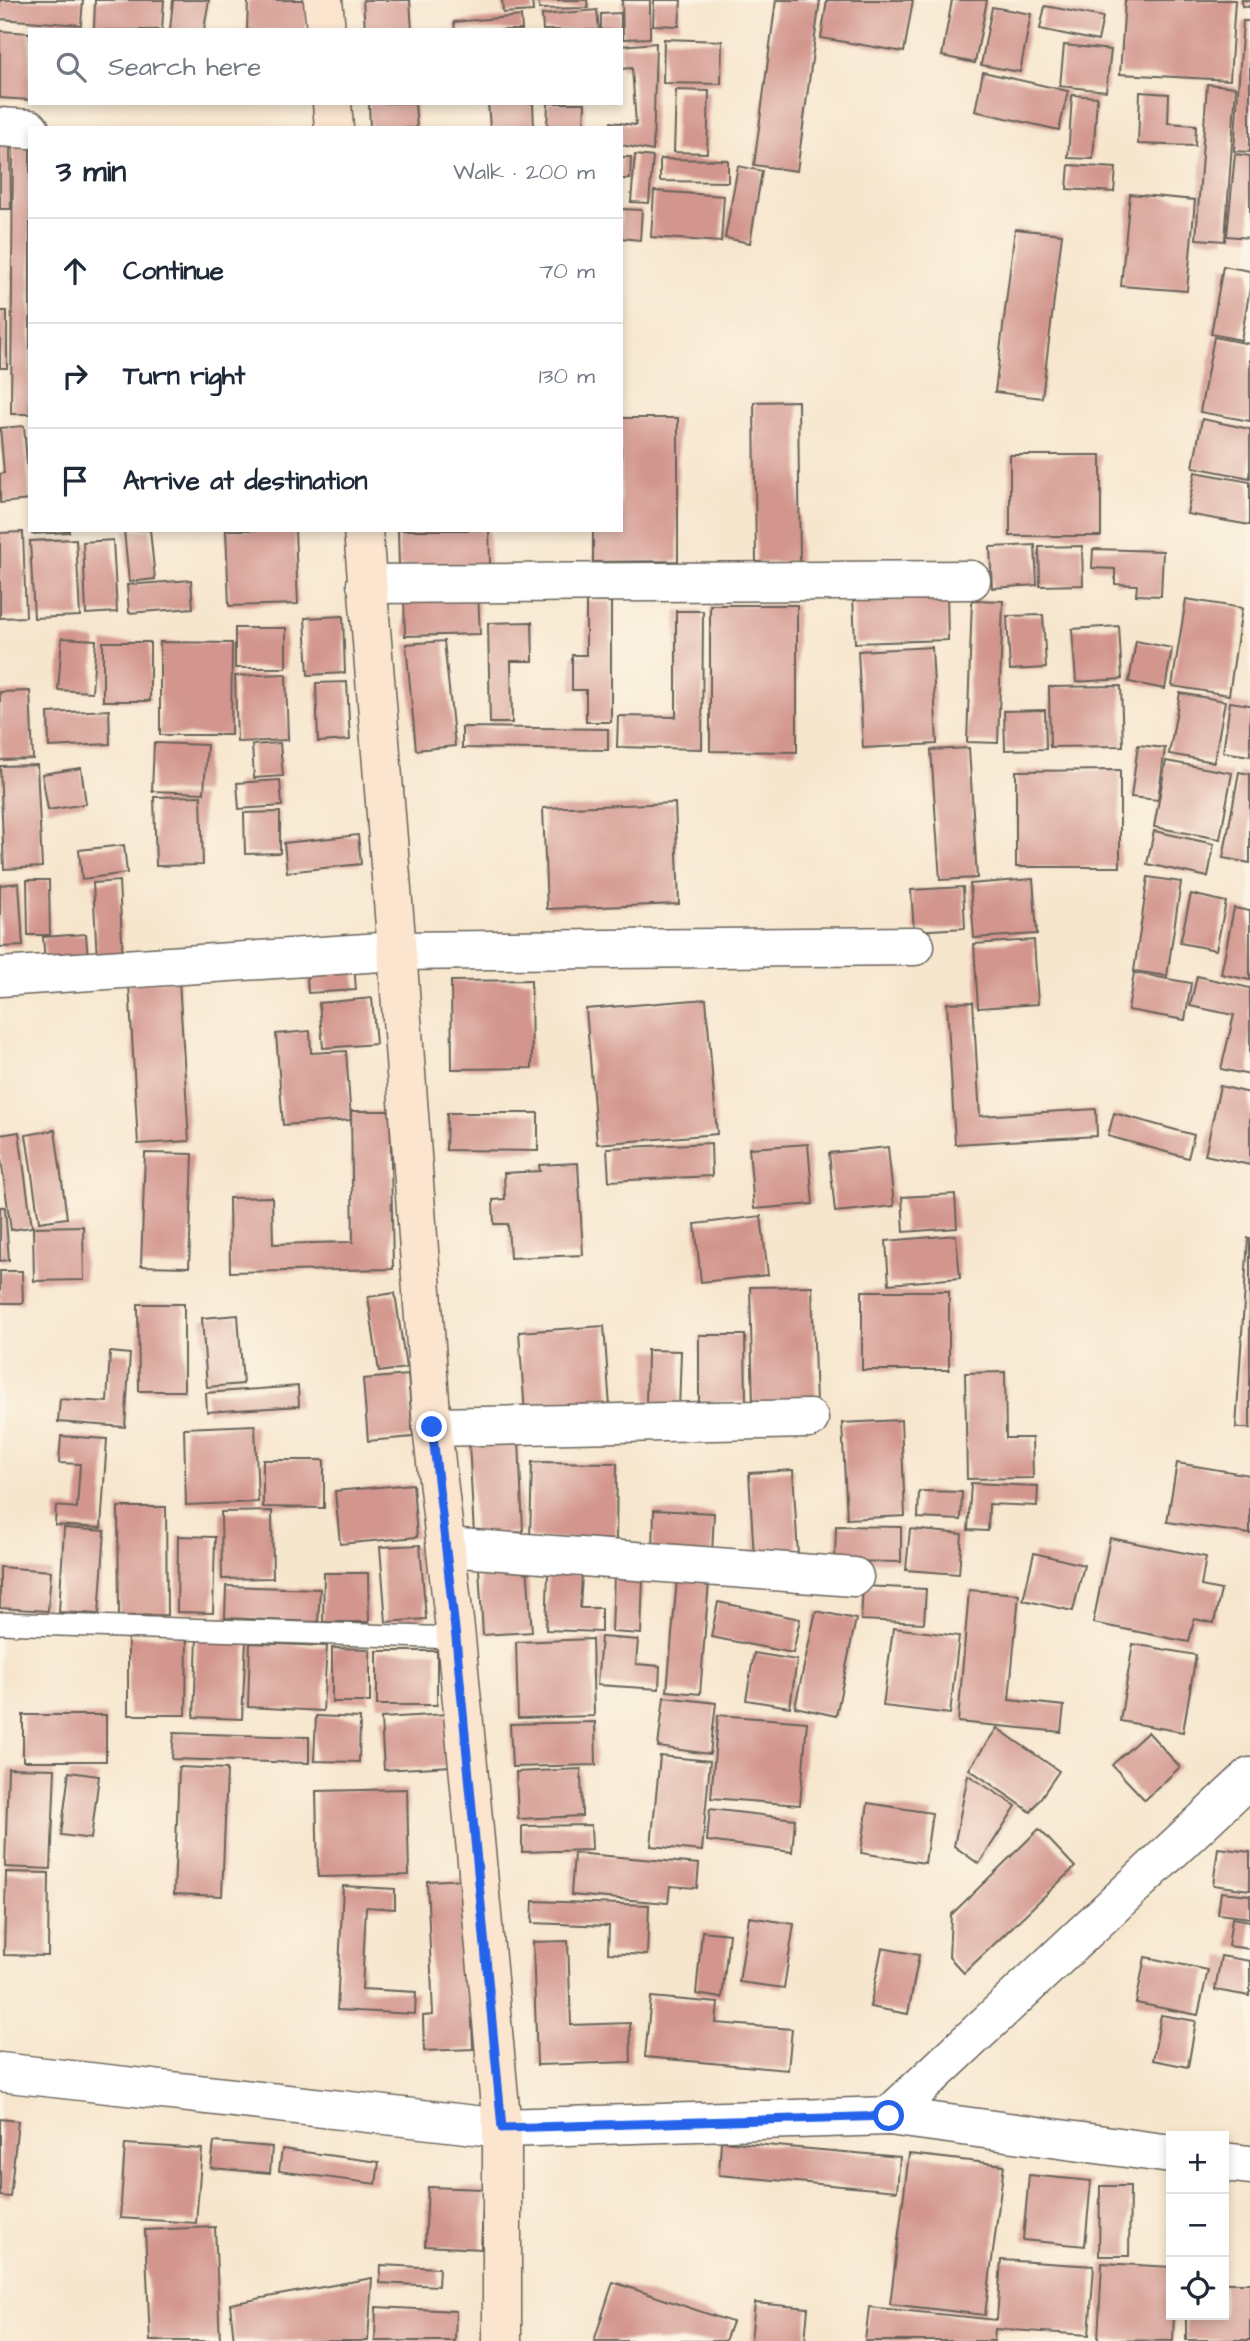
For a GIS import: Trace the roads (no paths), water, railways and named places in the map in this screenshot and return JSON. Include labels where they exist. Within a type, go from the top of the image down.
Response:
[{"type":"street","points":[[323,0],[326,28]]},
{"type":"street","points":[[332,105],[334,126]]},
{"type":"street","points":[[0,127],[28,129]]},
{"type":"street","points":[[362,532],[397,951],[432,1427],[456,1638],[502,2128],[502,2341]]},
{"type":"street","points":[[366,584],[971,580]]},
{"type":"street","points":[[0,977],[397,951],[915,946]]},
{"type":"street","points":[[432,1427],[809,1419]]},
{"type":"street","points":[[446,1547],[854,1577]]},
{"type":"street","points":[[889,2116],[1250,1777]]},
{"type":"street","points":[[0,2072],[502,2128],[889,2116],[1166,2153]]},
{"type":"street","points":[[1229,2163],[1250,2165]]},
{"type":"lane","points":[[0,1623],[456,1638]]}]
